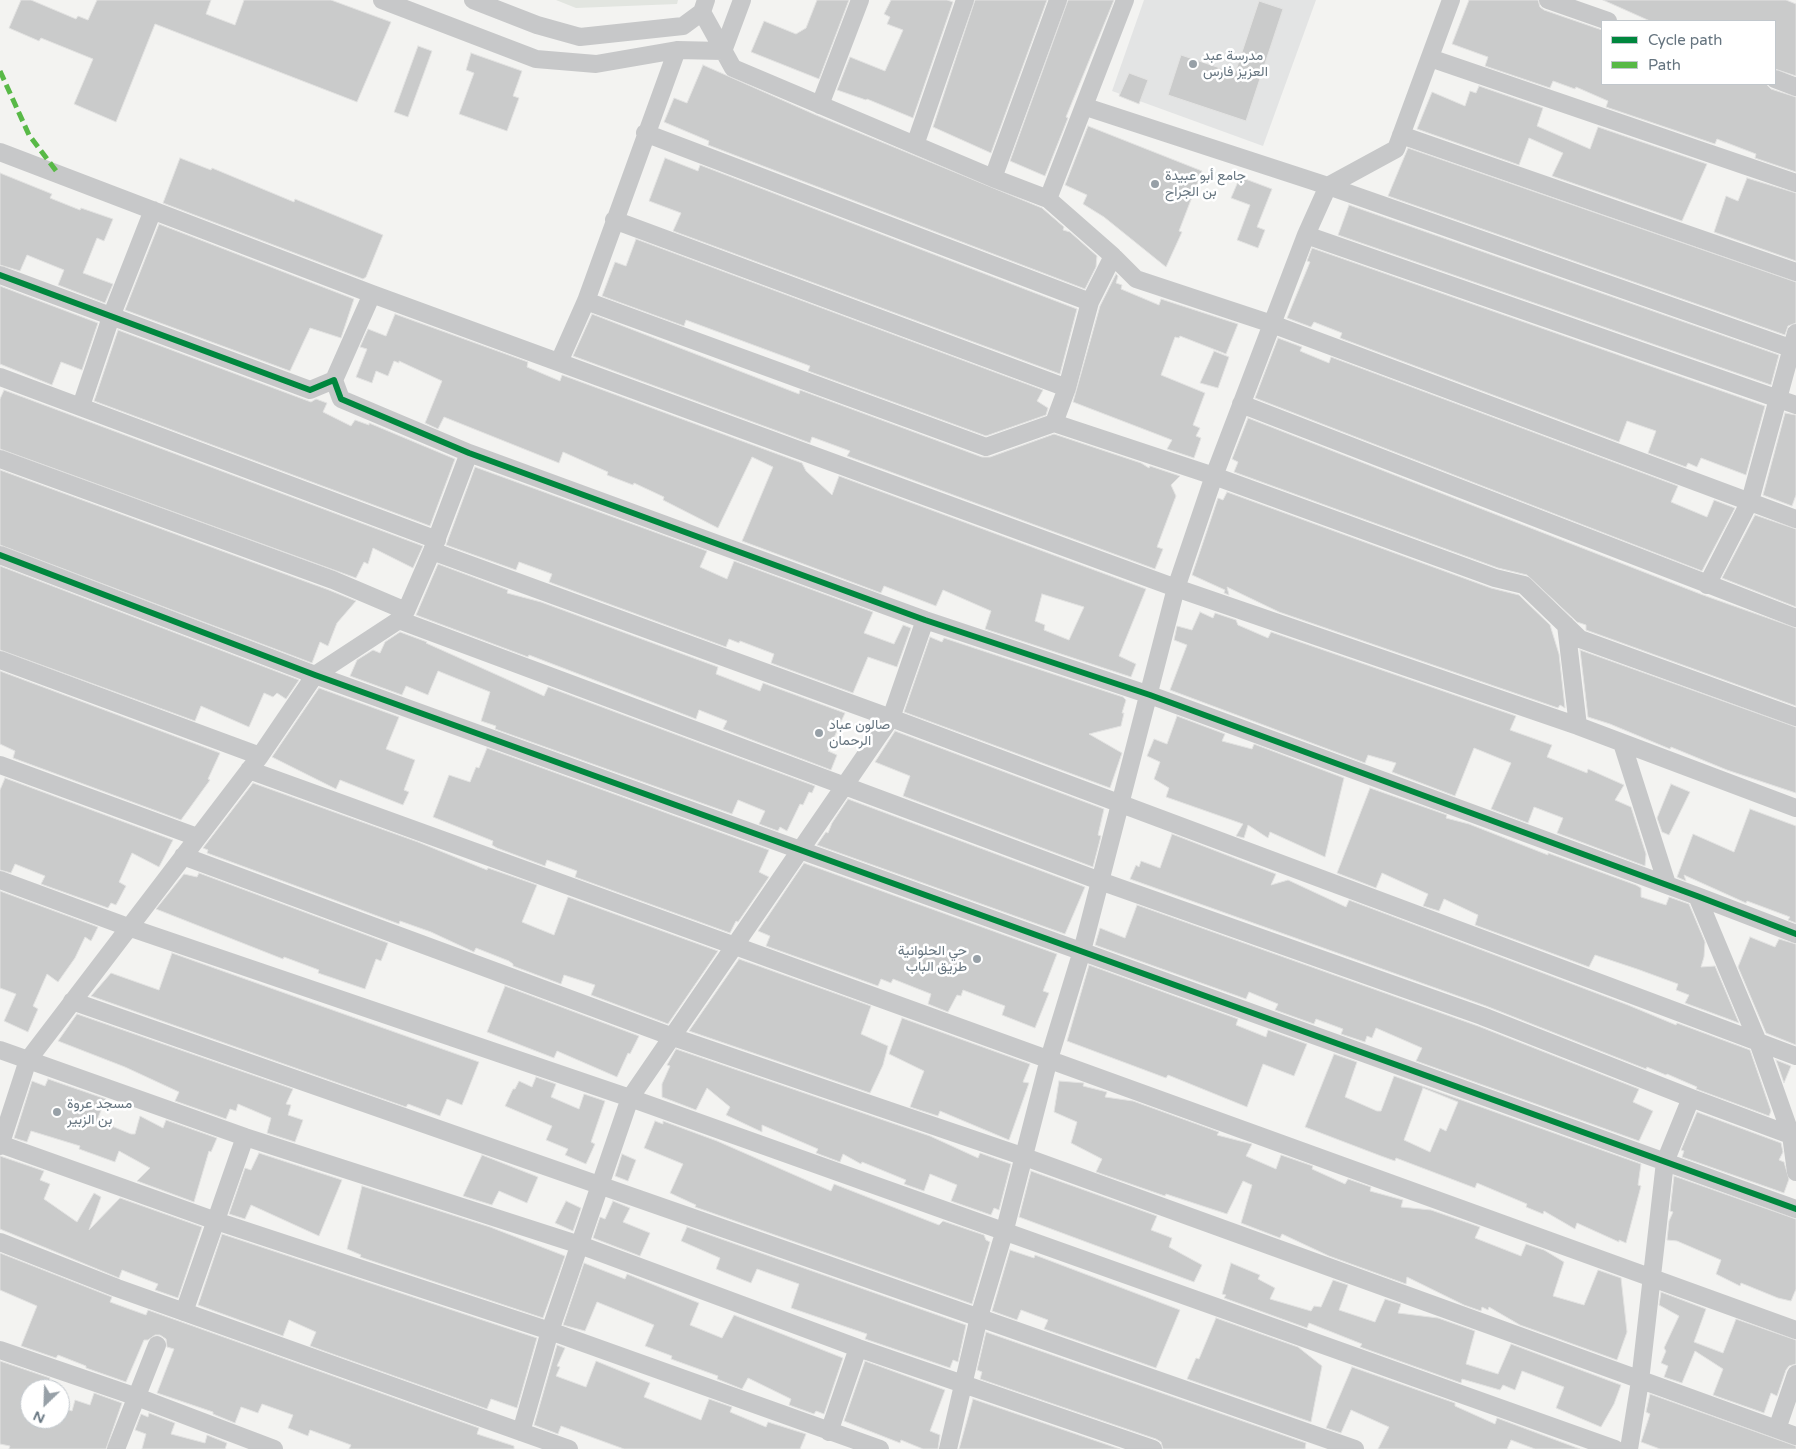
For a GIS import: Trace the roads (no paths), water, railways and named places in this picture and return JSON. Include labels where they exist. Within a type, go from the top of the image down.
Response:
[{"type":"street","points":[[382,0],[536,59],[596,64],[677,50],[723,51]]},
{"type":"street","points":[[473,0],[537,25],[580,37],[683,26],[704,6],[723,51],[733,68],[993,178],[1048,199],[1136,279],[1272,324],[1796,519]]},
{"type":"street","points":[[723,51],[742,0]]},
{"type":"street","points":[[820,105],[860,0]]},
{"type":"street","points":[[914,145],[965,0]]},
{"type":"street","points":[[993,178],[1058,0]]},
{"type":"street","points":[[1048,199],[1086,107],[1125,0]]},
{"type":"street","points":[[948,1449],[979,1317],[1004,1233],[1022,1156],[1082,951],[1150,695],[1176,588],[1214,476],[1306,235],[1328,186],[1396,149],[1451,0]]},
{"type":"street","points":[[1548,0],[1605,20]]},
{"type":"street","points":[[559,362],[586,301],[677,50]]},
{"type":"street","points":[[1430,58],[1796,183]]},
{"type":"street","points":[[1776,80],[1796,87]]},
{"type":"street","points":[[1086,107],[1328,186],[1795,344],[1777,399],[1750,501],[1707,585]]},
{"type":"street","points":[[646,133],[1090,302]]},
{"type":"street","points":[[1401,134],[1796,272]]},
{"type":"street","points":[[0,152],[372,294],[1176,588],[1578,726],[1796,808]]},
{"type":"street","points":[[81,406],[111,317],[153,210]]},
{"type":"street","points":[[614,220],[1067,388]]},
{"type":"street","points":[[1306,235],[1796,405]]},
{"type":"street","points":[[1054,423],[1067,388],[1090,302],[1112,256]]},
{"type":"street","points":[[0,275],[310,390],[341,399],[468,453],[925,620],[1150,695],[1667,884],[1796,934]]},
{"type":"street","points":[[310,390],[334,380],[372,294]]},
{"type":"street","points":[[586,301],[986,447],[1054,423],[1214,476],[1495,578],[1524,585],[1580,639],[1796,717]]},
{"type":"street","points":[[0,378],[81,406],[434,546],[1796,1056]]},
{"type":"street","points":[[334,380],[341,399]]},
{"type":"street","points":[[1241,404],[1796,618]]},
{"type":"street","points":[[468,453],[434,546],[402,616],[315,675],[260,756],[28,1060],[0,1145],[216,1221],[550,1331],[880,1449]]},
{"type":"street","points":[[0,459],[324,576],[402,616],[845,787],[1482,1016],[1690,1098],[1794,1136]]},
{"type":"street","points":[[0,555],[315,675],[1796,1209]]},
{"type":"street","points":[[521,1432],[550,1331],[630,1098],[892,718],[925,620]]},
{"type":"street","points":[[1566,626],[1578,726]]},
{"type":"street","points":[[0,660],[260,756]]},
{"type":"street","points":[[1622,743],[1667,884]]},
{"type":"street","points":[[0,765],[198,837]]},
{"type":"street","points":[[249,770],[1796,1330]]},
{"type":"street","points":[[183,856],[673,1037],[1022,1156],[1796,1436]]},
{"type":"street","points":[[0,880],[128,927],[630,1098],[1004,1233],[1615,1449]]},
{"type":"street","points":[[1697,896],[1758,1042],[1794,1136],[1796,1172]]},
{"type":"street","points":[[72,1001],[1355,1449]]},
{"type":"street","points":[[0,1050],[245,1137],[580,1245],[858,1348],[1153,1449]]},
{"type":"street","points":[[1629,1449],[1640,1380],[1665,1162],[1690,1098]]},
{"type":"street","points":[[184,1312],[245,1137]]},
{"type":"street","points":[[0,1242],[184,1312],[570,1449]]},
{"type":"street","points":[[116,1449],[158,1345]]},
{"type":"street","points":[[829,1432],[858,1348]]},
{"type":"street","points":[[0,1350],[137,1397],[274,1449]]},
{"type":"street","points":[[1777,1429],[1796,1374]]},
{"type":"place","name":"مدرسة عبد العزيز فارس","points":[[1193,64]]},
{"type":"place","name":"جامع أبو عبيدة بن الجراح","points":[[1155,184]]},
{"type":"place","name":"صالون عباد الرحمان","points":[[819,733]]},
{"type":"place","name":"حي الحلوانية طريق الباب","points":[[977,959]]},
{"type":"place","name":"مسجد عروة بن الزبير","points":[[57,1112]]}]
